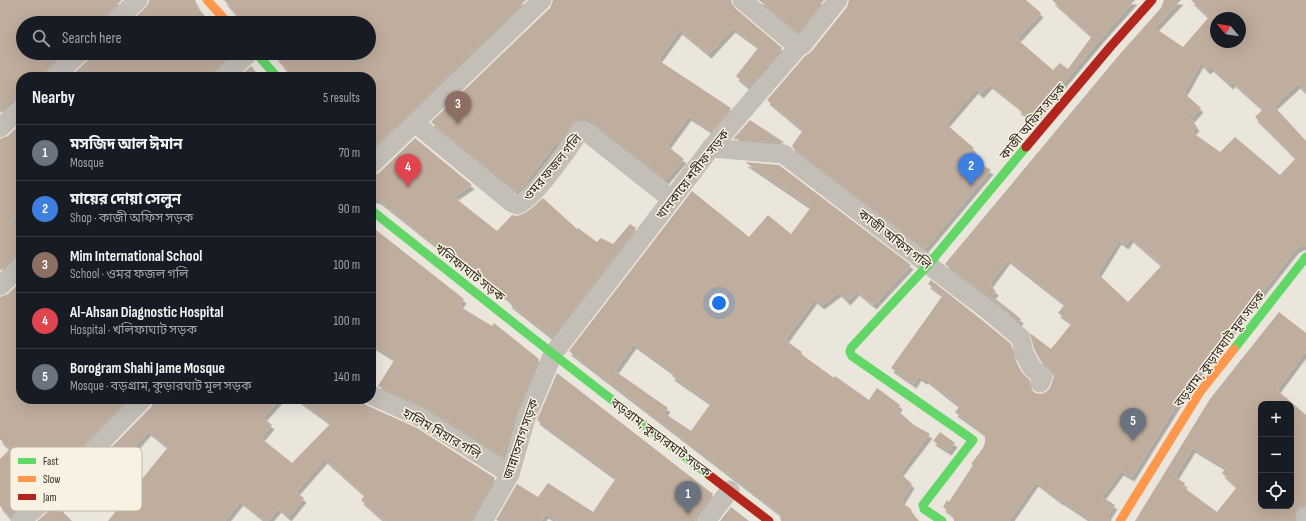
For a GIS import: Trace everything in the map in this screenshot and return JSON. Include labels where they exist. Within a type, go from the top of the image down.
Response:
[{"type":"street","points":[[121,16],[138,0]]},
{"type":"street","points":[[207,0],[222,16]]},
{"type":"street","points":[[376,161],[542,0]]},
{"type":"street","points":[[742,0],[798,47]]},
{"type":"street","name":"খানকায়ে শরীফ সড়ক","points":[[553,354],[711,148],[798,47],[802,45],[838,0]]},
{"type":"street","name":"কাজী অফিস সড়ক","points":[[942,521],[924,509],[923,505],[973,440],[852,356],[850,352],[928,265],[1111,46],[1152,0]]},
{"type":"street","points":[[59,72],[72,60]]},
{"type":"street","points":[[228,72],[241,60]]},
{"type":"street","points":[[262,60],[273,72]]},
{"type":"street","points":[[0,128],[16,113]]},
{"type":"street","name":"ওমর ফজল গলি","points":[[415,123],[506,198],[517,205],[529,197],[554,168],[580,131],[584,130],[671,200]]},
{"type":"street","name":"কাজী অফিস গলি","points":[[711,148],[784,154],[989,311],[1021,338],[1024,353],[1032,368],[1043,377],[1040,383]]},
{"type":"street","name":"খলিফাঘাট সড়ক","points":[[376,214],[553,354]]},
{"type":"street","name":"বড়গ্রাম, কুড়ারঘাট মূল সড়ক","points":[[1120,521],[1200,392],[1306,257]]},
{"type":"street","points":[[0,286],[16,271]]},
{"type":"street","name":"জান্নাতবাগ সড়ক","points":[[483,521],[510,474],[526,418],[553,354]]},
{"type":"street","name":"বড়গ্রাম, কুড়ারঘাট সড়ক","points":[[553,354],[769,521]]},
{"type":"street","name":"হালিম মিয়ার গলি","points":[[376,397],[422,418],[510,474]]},
{"type":"street","points":[[96,447],[138,404]]},
{"type":"street","points":[[706,521],[730,490]]},
{"type":"street","points":[[20,521],[32,511]]},
{"type":"building","points":[[0,0],[122,0],[105,16],[16,16],[16,60],[57,60],[45,72],[16,72],[16,99],[0,113]]},
{"type":"building","points":[[149,0],[195,0],[198,8],[205,16],[136,16],[148,4]]},
{"type":"building","points":[[224,0],[526,0],[376,145],[376,72],[287,72],[279,60],[376,60],[376,16],[237,15]]},
{"type":"building","points":[[553,0],[731,0],[735,8],[782,48],[749,87],[736,76],[759,47],[733,28],[709,54],[680,30],[658,60],[731,108],[712,131],[689,116],[667,146],[684,159],[666,180],[591,121],[582,119],[571,125],[559,142],[558,141],[531,175],[526,182],[527,183],[517,192],[431,122],[550,8]]},
{"type":"building","points":[[759,0],[824,0],[798,33]]},
{"type":"building","points":[[849,0],[1026,0],[1041,13],[1017,39],[1053,70],[1060,63],[1068,69],[1092,36],[1052,0],[1135,0],[1101,38],[1032,121],[1018,109],[1019,107],[990,84],[981,94],[976,89],[946,124],[974,148],[966,156],[991,170],[925,249],[794,149],[792,146],[803,130],[767,100],[805,56],[811,52],[847,7]]},
{"type":"building","points":[[1164,0],[1181,0],[1155,28],[1183,47],[1209,17],[1191,0],[1306,0],[1306,92],[1298,84],[1274,106],[1306,141],[1306,245],[1296,249],[1190,384],[1132,477],[1121,471],[1102,497],[1115,505],[1109,514],[1108,521],[1092,521],[1061,501],[1036,482],[1009,521],[954,521],[953,515],[943,507],[947,500],[949,502],[973,465],[971,464],[983,448],[985,435],[955,412],[960,406],[926,379],[924,380],[919,376],[914,384],[891,368],[943,295],[928,284],[931,280],[1011,344],[1014,358],[1022,373],[1030,380],[1029,384],[1035,393],[1041,394],[1050,388],[1054,377],[1053,373],[1041,361],[1034,349],[1030,333],[1051,349],[1072,323],[1058,313],[1065,304],[1008,259],[989,285],[996,291],[992,296],[1021,319],[1019,322],[996,302],[945,264],[1120,54],[1161,8]],"holes":[[[1201,63],[1208,70],[1211,67],[1231,85],[1233,82],[1263,109],[1255,117],[1296,158],[1280,175],[1235,137],[1220,152],[1192,132],[1197,127],[1191,119],[1201,108],[1184,93]],[[1131,238],[1162,265],[1128,302],[1098,274],[1119,240],[1126,245]]]},
{"type":"building","points":[[226,60],[214,72],[75,72],[87,61]]},
{"type":"building","points":[[251,66],[256,72],[244,72]]},
{"type":"building","points":[[750,120],[785,143],[733,139]]},
{"type":"building","points":[[16,128],[16,219],[12,223],[16,227],[16,257],[0,271],[0,139],[8,136]]},
{"type":"building","points":[[415,138],[472,185],[454,197],[497,231],[512,215],[517,216],[523,214],[543,198],[577,229],[578,228],[597,242],[601,238],[613,244],[630,224],[636,228],[552,337],[509,303],[511,301],[478,276],[477,278],[379,200],[376,199],[376,174],[379,173]]},
{"type":"building","points":[[745,162],[779,165],[911,265],[874,305],[857,291],[848,301],[839,292],[822,305],[815,299],[785,340],[802,352],[801,354],[834,378],[835,376],[869,400],[877,388],[900,405],[897,410],[914,425],[930,434],[900,473],[912,484],[901,502],[911,509],[912,513],[919,521],[781,521],[777,511],[569,351],[692,191],[749,237],[768,215],[791,234],[811,207]],"holes":[[[634,344],[674,373],[672,376],[711,403],[691,431],[664,413],[668,408],[615,371]]]},
{"type":"building","points":[[376,230],[464,299],[459,306],[492,326],[494,323],[539,359],[516,414],[503,457],[428,409],[378,386],[395,359],[376,347]]},
{"type":"building","points":[[16,286],[16,404],[123,404],[82,447],[10,447],[10,449],[0,439],[0,297],[8,294]]},
{"type":"building","points":[[1279,312],[1306,333],[1306,351],[1277,390],[1290,401],[1258,401],[1258,509],[1294,509],[1294,405],[1306,415],[1306,505],[1297,509],[1294,514],[1296,521],[1135,521],[1210,399]],"holes":[[[1193,448],[1226,468],[1222,473],[1237,487],[1217,512],[1183,487],[1185,483],[1175,477]]]},
{"type":"building","points":[[557,373],[713,494],[697,514],[695,521],[557,521],[546,514],[541,521],[496,520],[517,484],[538,497],[548,483],[593,512],[616,478],[537,420]]},
{"type":"building","points":[[152,404],[276,404],[263,418],[272,425],[261,438],[292,463],[331,423],[305,404],[365,404],[417,428],[495,478],[473,516],[472,521],[385,521],[361,500],[365,495],[325,459],[296,492],[304,498],[289,517],[279,508],[268,521],[266,521],[241,501],[225,521],[108,521],[116,511],[142,511],[142,479],[168,447],[149,431],[135,447],[112,447],[151,407]]},
{"type":"building","points":[[940,432],[955,443],[949,451],[933,441]]},
{"type":"building","points":[[10,449],[10,511],[14,511],[10,517],[0,506],[0,459]]},
{"type":"building","points":[[731,507],[749,521],[720,521]]},
{"type":"building","points":[[49,511],[62,511],[72,521],[37,521]]},
{"type":"traffic: fast","points":[[262,60],[273,72]]},
{"type":"traffic: fast","points":[[942,521],[924,509],[923,505],[973,440],[852,356],[850,352],[851,348],[928,265],[1026,147]]},
{"type":"traffic: fast","points":[[376,214],[709,475]]},
{"type":"traffic: fast","points":[[1234,349],[1306,257]]},
{"type":"traffic: slow","points":[[207,0],[222,16]]},
{"type":"traffic: slow","points":[[1120,521],[1200,392],[1234,349]]},
{"type":"traffic: jam","points":[[1026,147],[1152,0]]},
{"type":"traffic: jam","points":[[709,475],[769,521]]},
{"type":"place","name":"Mim International School","points":[[458,124]]},
{"type":"place","name":"মায়ের দোয়া সেলুন","points":[[971,186]]},
{"type":"place","name":"Al-Ahsan Diagnostic Hospital","points":[[408,187]]},
{"type":"place","name":"Borogram Shahi Jame Mosque","points":[[1133,441]]},
{"type":"place","name":"মসজিদ আল ঈমান","points":[[688,514]]}]
